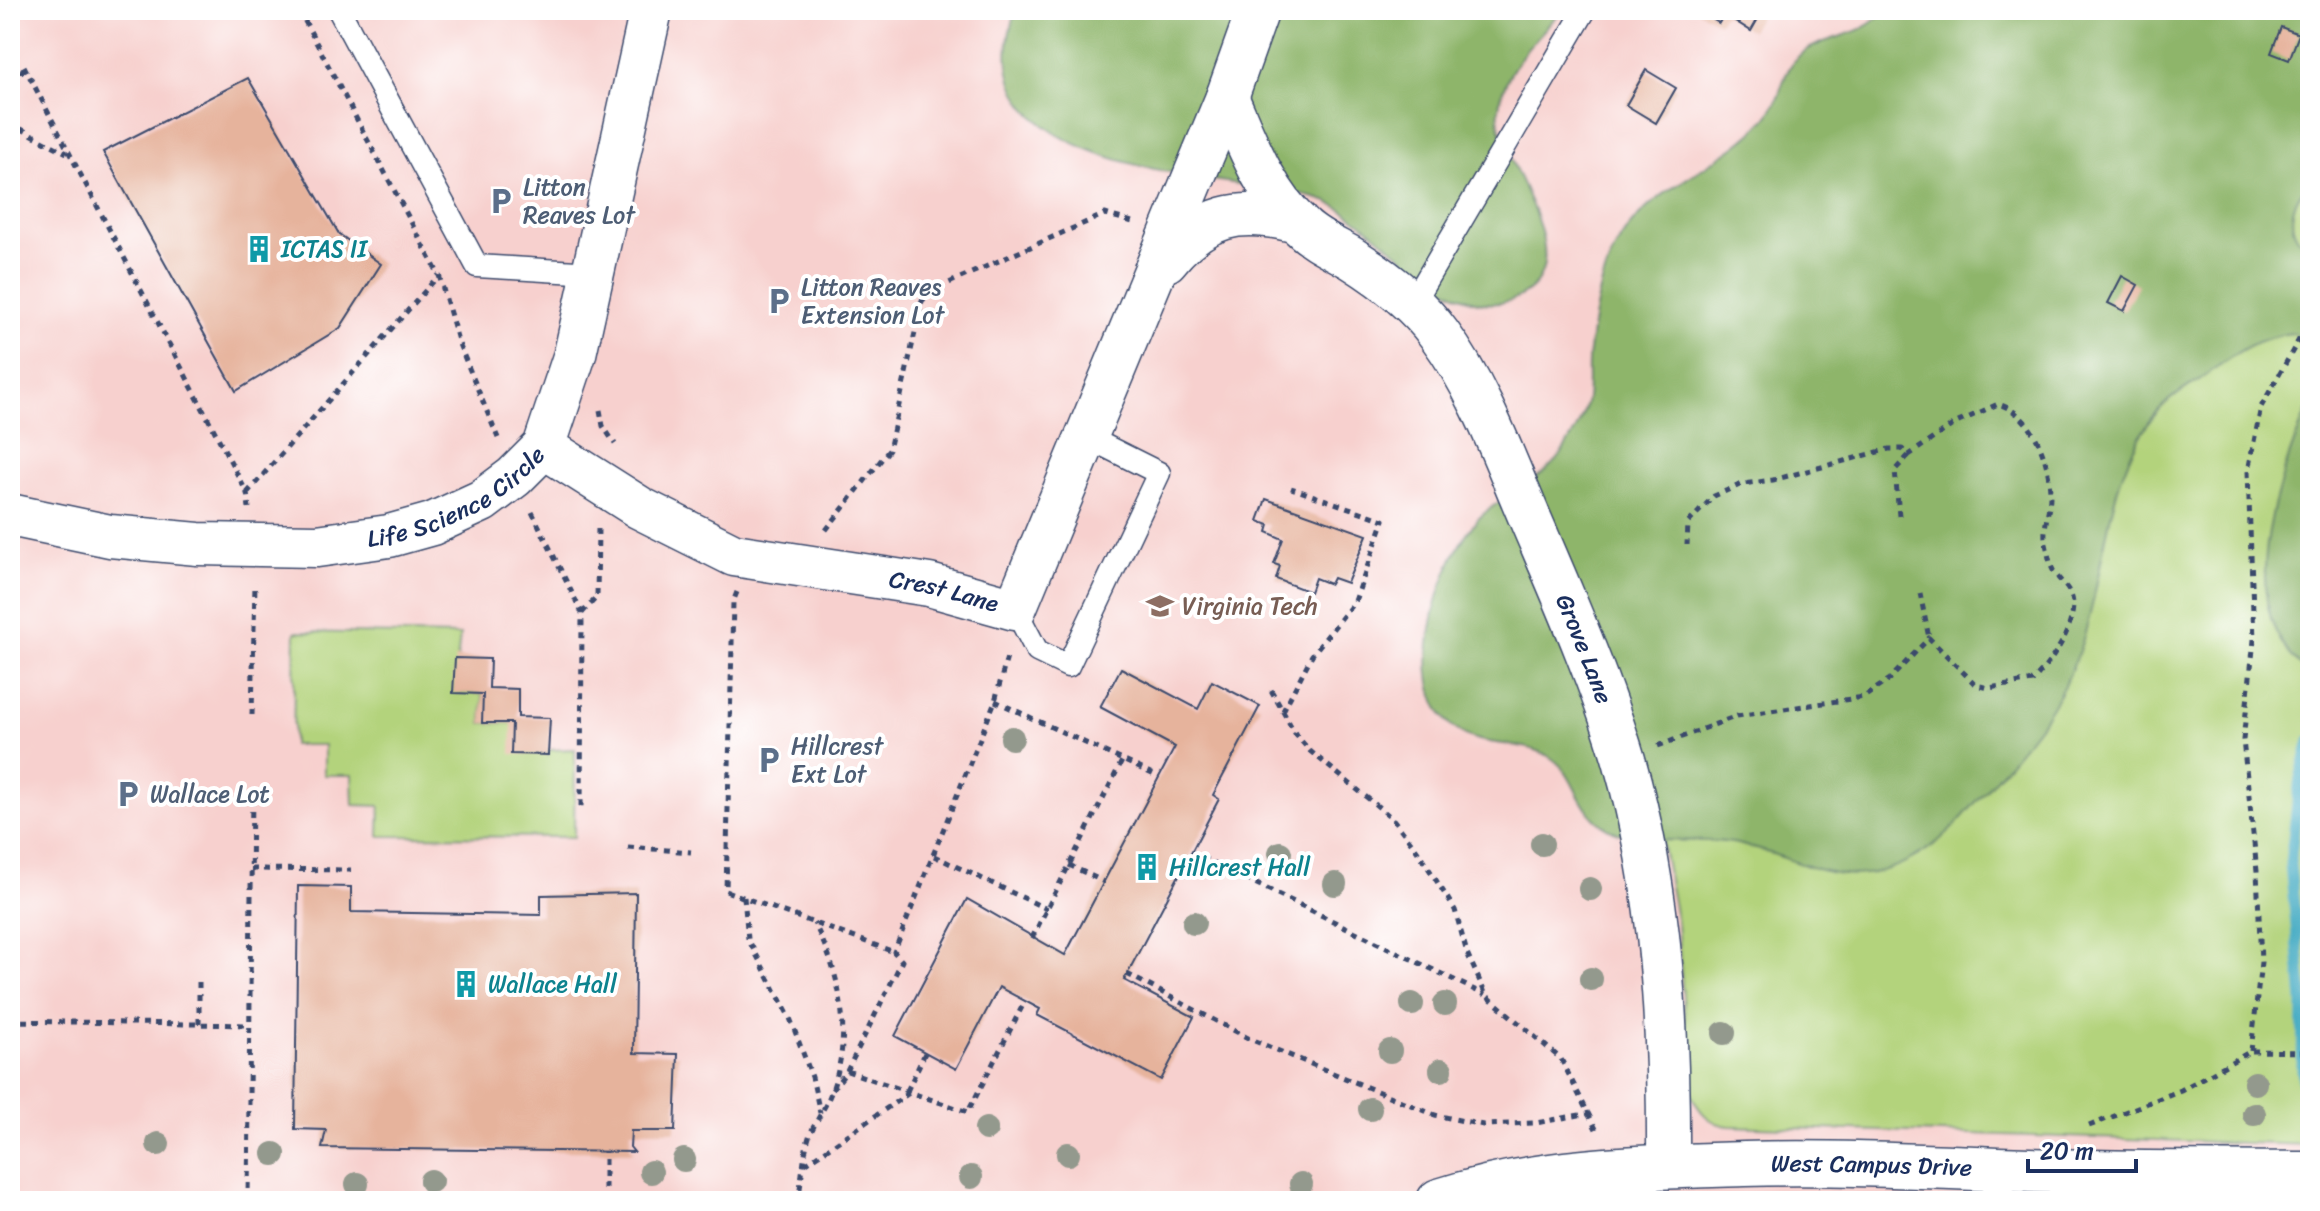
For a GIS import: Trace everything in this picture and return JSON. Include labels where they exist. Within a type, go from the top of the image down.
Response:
[{"type":"street","name":"Life Science Circle","points":[[10,515],[110,536],[317,546],[389,536],[432,524],[482,501],[514,477],[544,447],[575,354],[651,10]]},
{"type":"street","points":[[1153,278],[1227,97],[1258,10]]},
{"type":"street","name":"Grove Lane","points":[[1227,97],[1253,159],[1297,222],[1412,304],[1442,337],[1500,447],[1599,687],[1623,759],[1642,832],[1661,947],[1666,1012],[1668,1166]]},
{"type":"street","name":"Grove Lane","points":[[1153,278],[1179,245],[1210,221],[1251,214],[1297,222]]},
{"type":"street","name":"Crest Lane","points":[[544,447],[640,508],[734,555],[929,585],[1015,609],[1153,278]]},
{"type":"street","name":"West Campus Drive","points":[[1439,1201],[1503,1182],[1565,1171],[1668,1166],[1857,1161],[2130,1187],[2310,1174]]},
{"type":"lane","points":[[339,10],[477,266],[593,273]]},
{"type":"lane","points":[[1412,304],[1585,10]]},
{"type":"lane","points":[[1015,609],[1037,651],[1068,666],[1159,473],[1087,437]]},
{"type":"path","points":[[299,10],[439,275],[459,344],[514,477],[582,613],[581,811]]},
{"type":"path","points":[[10,95],[24,66],[247,493],[255,545]]},
{"type":"path","points":[[10,123],[68,153]]},
{"type":"path","points":[[819,538],[889,450],[922,301],[933,290],[1105,214],[1171,234]]},
{"type":"path","points":[[247,493],[439,275]]},
{"type":"path","points":[[2251,1051],[2261,962],[2257,871],[2243,740],[2254,640],[2248,471],[2261,407],[2310,320]]},
{"type":"path","points":[[1899,516],[1895,470],[1909,455],[1954,424],[1998,404],[2013,408],[2032,430],[2041,450],[2050,493],[2044,537],[2052,569],[2069,589],[2073,605],[2067,628],[2047,667],[2033,681],[2008,687],[1976,685],[1929,638],[1920,593]]},
{"type":"path","points":[[599,408],[603,426],[620,452]]},
{"type":"path","points":[[1687,545],[1688,523],[1697,511],[1714,496],[1742,484],[1773,480],[1889,449],[1902,449],[1909,455]]},
{"type":"path","points":[[1282,712],[1312,655],[1355,601],[1384,520],[1291,488]]},
{"type":"path","points":[[741,587],[733,602],[723,860],[726,891],[894,952],[902,961],[847,1071],[832,1090]]},
{"type":"path","points":[[1623,759],[1737,716],[1864,697],[1890,679],[1929,638]]},
{"type":"path","points":[[894,952],[995,701],[1007,665],[1005,650]]},
{"type":"path","points":[[1271,690],[1282,712],[1310,751],[1392,818],[1424,858],[1455,910],[1467,953],[1486,995]]},
{"type":"path","points":[[995,701],[1159,777]]},
{"type":"path","points":[[1032,938],[1122,761]]},
{"type":"path","points":[[248,1201],[252,790]]},
{"type":"path","points":[[628,847],[691,852]]},
{"type":"path","points":[[1191,852],[1486,995],[1561,1059],[1598,1133]]},
{"type":"path","points":[[934,856],[1047,909]]},
{"type":"path","points":[[1069,865],[1104,882]]},
{"type":"path","points":[[251,869],[351,870]]},
{"type":"path","points":[[744,897],[748,939],[790,1018],[812,1077],[820,1114]]},
{"type":"path","points":[[798,1201],[809,1136],[832,1090],[841,1058],[843,1024],[831,960],[814,922]]},
{"type":"path","points":[[1127,974],[1250,1039],[1435,1115],[1483,1125],[1536,1123],[1590,1113]]},
{"type":"path","points":[[199,979],[199,1024]]},
{"type":"path","points":[[847,1071],[968,1112],[1025,1001]]},
{"type":"path","points":[[10,1021],[250,1025]]},
{"type":"path","points":[[2089,1126],[2181,1090],[2251,1051],[2310,1052]]},
{"type":"path","points":[[805,1164],[909,1092],[925,1053]]},
{"type":"path","points":[[605,1152],[605,1201]]},
{"type":"shaded area","name":"Virginia Tech","points":[[10,10],[2310,10],[2310,1201],[10,1201]]},
{"type":"green space","points":[[1016,10],[1563,10],[1519,60],[1503,90],[1499,106],[1499,123],[1504,141],[1542,234],[1545,256],[1541,275],[1528,291],[1502,303],[1475,301],[1447,289],[1342,210],[1319,199],[1164,171],[1108,157],[1059,136],[1024,106],[1008,65]]},
{"type":"green space","points":[[1884,10],[2310,10],[2310,182],[2298,199],[2292,217],[2296,234],[2310,249],[2310,344],[2293,333],[2258,342],[2229,358],[2158,411],[2140,437],[2126,466],[2108,527],[2079,651],[2052,707],[1977,801],[1934,844],[1897,866],[1849,875],[1732,843],[1637,838],[1615,832],[1589,812],[1560,765],[1548,756],[1526,747],[1478,740],[1457,730],[1440,711],[1431,687],[1428,659],[1438,598],[1460,545],[1473,525],[1494,505],[1532,481],[1554,462],[1579,423],[1587,398],[1588,357],[1602,283],[1614,250],[1623,236],[1648,207],[1735,146],[1766,118],[1789,68],[1801,54],[1866,26]]},
{"type":"green space","points":[[2310,10],[2310,1145],[1729,1126],[1716,1123],[1701,1111],[1691,1094],[1677,924],[1662,842]]},
{"type":"green space","points":[[2310,403],[2310,673],[2285,648],[2270,617],[2265,582],[2267,544],[2274,506]]},
{"type":"green space","points":[[295,632],[460,635],[454,692],[483,694],[482,723],[512,723],[548,755],[549,750],[575,749],[574,837],[379,836],[380,806],[353,805],[352,775],[324,775],[324,745],[293,745]]},
{"type":"building","points":[[1697,10],[1763,10],[1751,31],[1724,14],[1719,23]]},
{"type":"building","points":[[2281,27],[2299,34],[2289,60],[2271,53]]},
{"type":"building","points":[[1646,70],[1676,88],[1656,123],[1626,105]]},
{"type":"building","name":"ICTAS II","points":[[248,78],[339,234],[381,264],[340,328],[236,391],[103,152]]},
{"type":"building","points":[[2122,276],[2138,285],[2124,311],[2108,303]]},
{"type":"building","points":[[1266,499],[1367,535],[1347,583],[1333,578],[1330,584],[1315,578],[1310,592],[1276,579],[1280,566],[1274,564],[1283,539],[1267,532],[1269,525],[1258,521]]},
{"type":"building","points":[[455,658],[490,659],[489,688],[518,689],[518,717],[550,718],[548,755],[511,754],[512,723],[482,723],[483,694],[453,693]]},
{"type":"building","name":"Hillcrest Hall","points":[[1121,668],[1198,709],[1212,681],[1260,706],[1213,795],[1219,799],[1124,980],[1194,1017],[1161,1080],[1037,1015],[1040,1009],[999,987],[956,1069],[895,1036],[967,899],[1065,955],[1175,747],[1100,707]]},
{"type":"building","name":"Wallace Hall","points":[[298,886],[351,887],[351,912],[541,915],[541,895],[636,893],[634,1053],[678,1054],[675,1131],[631,1131],[630,1147],[634,1152],[322,1148],[326,1130],[295,1129]]},
{"type":"waterway","points":[[2310,490],[2306,524],[2310,569]]},
{"type":"waterway","points":[[2306,1122],[2302,1067],[2303,1001],[2290,864],[2300,778],[2310,741]]},
{"type":"place","name":"Litton Reaves Lot","points":[[501,201]]},
{"type":"place","name":"ICTAS II","points":[[259,249]]},
{"type":"place","name":"Litton Reaves Extension Lot","points":[[779,301]]},
{"type":"place","name":"Virginia Tech","points":[[1160,606]]},
{"type":"place","name":"Hillcrest Ext Lot","points":[[769,760]]},
{"type":"place","name":"Wallace Lot","points":[[128,794]]},
{"type":"place","name":"Hillcrest Hall","points":[[1147,867]]},
{"type":"place","name":"Wallace Hall","points":[[466,984]]}]
